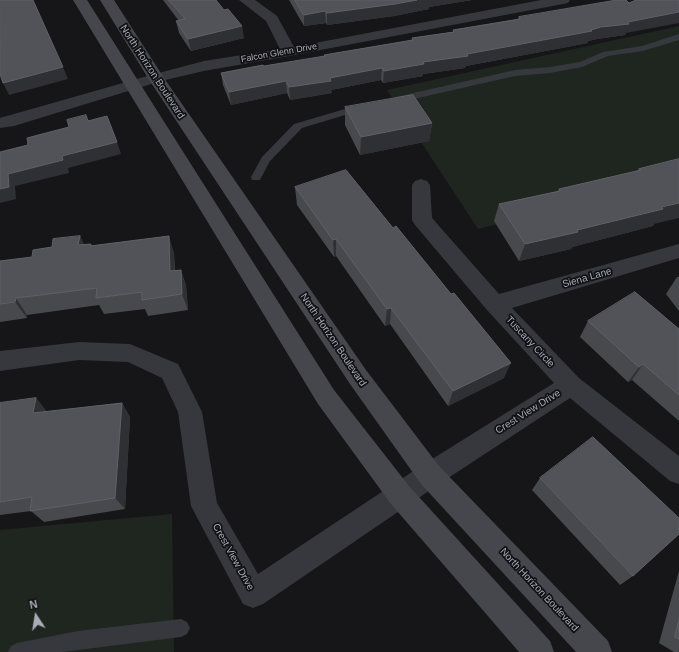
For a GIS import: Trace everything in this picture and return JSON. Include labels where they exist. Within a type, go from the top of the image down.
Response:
[{"type":"street","points":[[80,0],[326,397],[400,495],[539,652]]},
{"type":"street","name":"North Horizon Boulevard","points":[[107,0],[156,78],[358,377],[430,475],[597,652]]},
{"type":"street","points":[[246,0],[272,19],[289,52]]},
{"type":"street","name":"Falcon Glenn Drive","points":[[0,123],[133,86],[156,78],[204,66],[289,52],[563,0]]},
{"type":"street","name":"Tuscany Circle","points":[[421,185],[422,220],[495,304],[571,385],[679,472]]},
{"type":"street","name":"Siena Lane","points":[[495,304],[679,251]]},
{"type":"street","name":"Crest View Drive","points":[[0,361],[79,351],[130,353],[170,371],[190,412],[204,506],[253,594],[430,475],[571,385]]},
{"type":"lane","points":[[386,102],[515,73],[550,70],[582,64],[606,54],[644,48],[679,37]]},
{"type":"lane","points":[[256,177],[266,159],[298,126],[355,108],[370,105]]},
{"type":"lane","points":[[17,652],[78,640],[181,628]]},
{"type":"shaded area","points":[[679,26],[679,178],[478,229],[387,90]]},
{"type":"shaded area","points":[[172,514],[174,652],[0,652],[0,530]]},
{"type":"building","points":[[0,0],[33,0],[63,67],[3,83],[0,74]]},
{"type":"building","points":[[169,0],[216,0],[224,10],[228,9],[242,26],[188,39],[176,21],[185,19]]},
{"type":"building","points":[[295,0],[417,0],[327,13],[325,11],[304,15]]},
{"type":"building","points":[[617,0],[626,0],[629,3],[636,0],[679,0],[679,12],[628,22],[629,24],[601,27],[591,30],[592,31],[467,54],[468,56],[423,62],[424,64],[384,71],[382,68],[330,78],[331,81],[289,87],[286,81],[229,92],[221,73],[413,40],[412,38],[454,32],[453,30],[520,19],[519,17]]},
{"type":"building","points":[[413,95],[432,123],[361,137],[345,107]]},
{"type":"building","points":[[86,115],[88,121],[107,116],[117,142],[62,156],[63,160],[8,174],[9,187],[0,189],[0,152],[28,145],[27,138],[69,127],[67,120]]},
{"type":"building","points":[[679,159],[679,203],[662,207],[663,209],[577,230],[578,232],[525,244],[499,204],[560,191],[559,189],[641,170],[639,169]]},
{"type":"building","points":[[346,170],[393,228],[396,226],[451,294],[454,293],[511,363],[453,391],[391,308],[387,309],[336,239],[333,240],[295,187]]},
{"type":"building","points":[[80,236],[78,245],[91,244],[90,246],[169,236],[170,271],[181,270],[182,294],[142,300],[142,292],[96,298],[97,288],[16,298],[15,302],[0,304],[0,261],[32,257],[33,250],[52,247],[53,239]]},
{"type":"building","points":[[635,292],[679,329],[679,395],[643,364],[639,367],[588,321]]},
{"type":"building","points":[[36,398],[33,413],[122,403],[115,498],[30,511],[32,497],[0,502],[0,403]]},
{"type":"building","points":[[593,437],[679,518],[679,534],[633,576],[540,478]]},
{"type":"building","points":[[679,620],[679,639],[675,637]]}]
